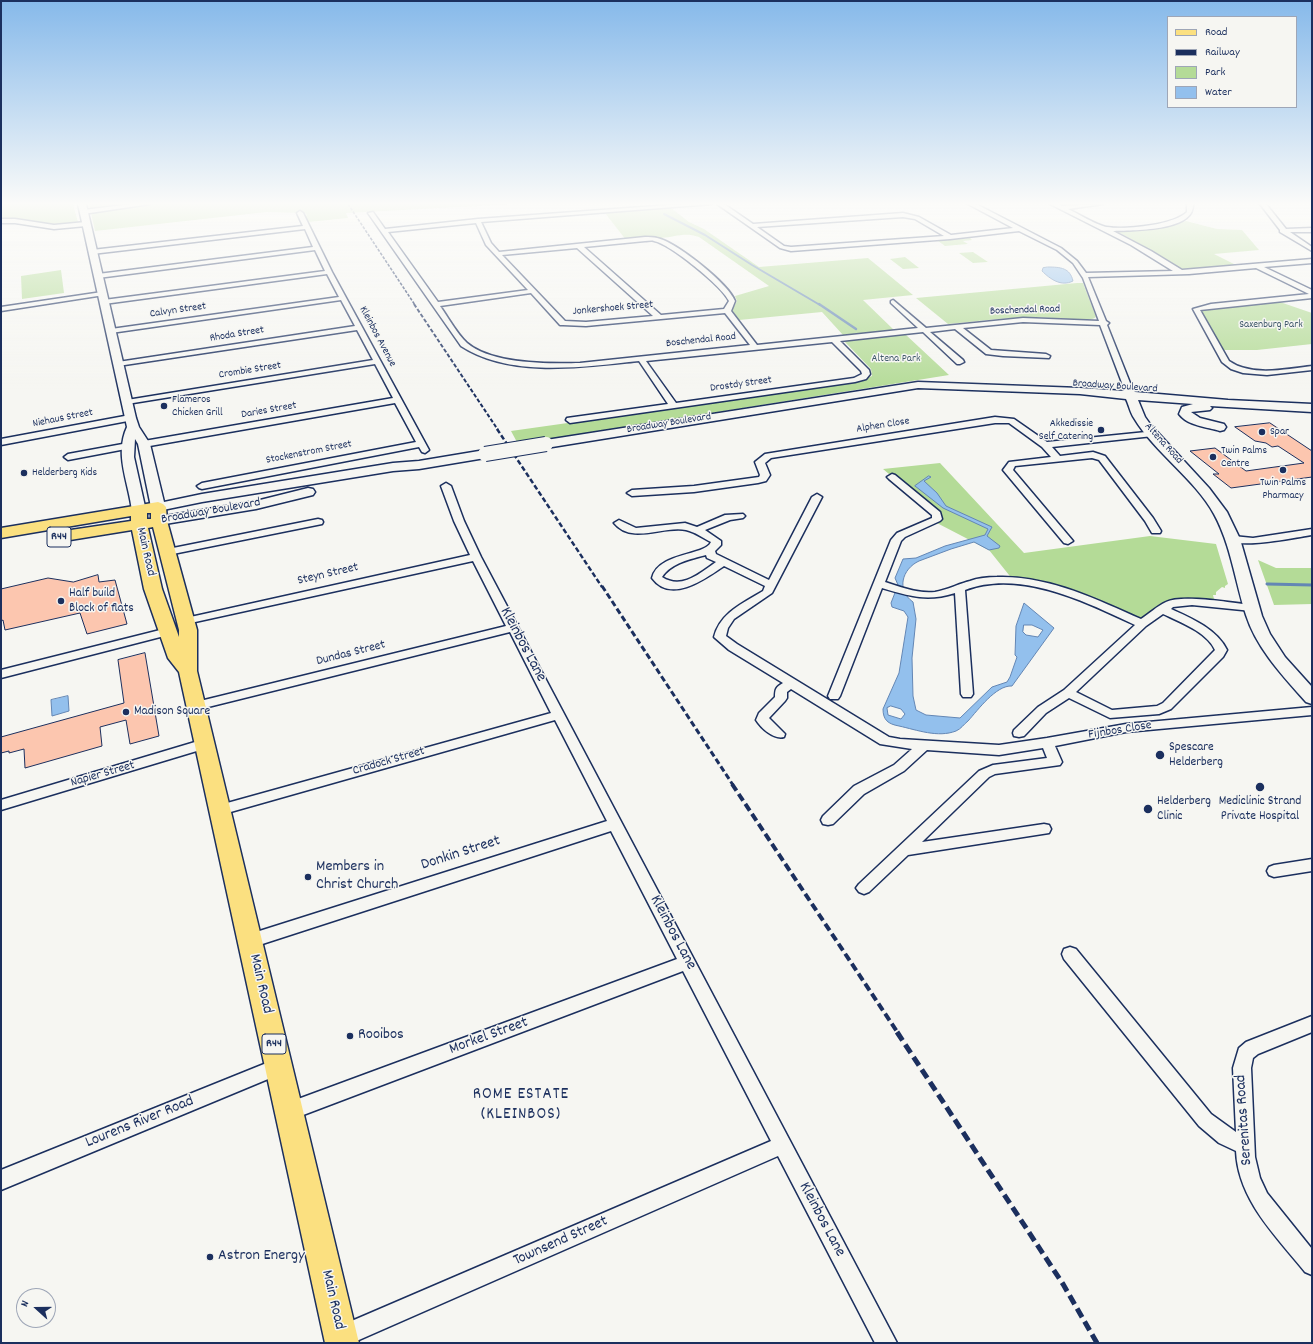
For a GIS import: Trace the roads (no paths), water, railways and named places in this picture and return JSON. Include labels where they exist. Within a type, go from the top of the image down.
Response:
[{"type":"main road","name":"Main Road","points":[[96,267],[131,423],[144,444],[168,552],[186,621],[188,630],[188,671],[290,1111],[341,1340]]},
{"type":"main road","name":"Broadway Boulevard","points":[[159,514],[202,492],[393,467],[419,465],[918,385],[1129,391],[1312,403]]},
{"type":"main road","name":"Broadway Boulevard","points":[[1129,391],[1228,404],[1312,408]]},
{"type":"main road","name":"Altena Road","points":[[1129,391],[1139,417],[1210,497],[1222,516],[1233,539],[1252,608],[1258,624],[1273,652],[1288,673],[1312,698]]},
{"type":"main road","points":[[1220,428],[1192,419],[1185,414],[1186,410],[1197,407],[1267,414],[1312,414]]},
{"type":"main road","name":"Main Road","points":[[131,423],[128,434],[130,467],[138,500],[139,518],[153,589],[177,658],[188,671]]},
{"type":"main road","name":"Broadway Boulevard","points":[[1,546],[159,514],[256,505],[394,473],[419,465]]},
{"type":"main road","points":[[155,489],[173,495],[202,492]]},
{"type":"main road","name":"Broadway Boulevard","points":[[1,533],[139,518]]},
{"type":"street","points":[[98,276],[171,267]]},
{"type":"street","name":"Kleinbos Avenue","points":[[326,267],[422,447]]},
{"type":"street","name":"Boschendal Road","points":[[410,267],[468,348],[480,353],[513,361],[548,366],[580,365],[955,326],[1035,320],[1105,323]]},
{"type":"street","name":"Jonkershoek Street","points":[[510,267],[558,320],[563,323],[586,324],[727,311]]},
{"type":"street","points":[[603,267],[659,317]]},
{"type":"street","points":[[697,267],[719,283],[729,293],[732,301],[727,311],[755,347]]},
{"type":"street","name":"Altena Road","points":[[1079,267],[1085,275],[1105,323],[1129,391]]},
{"type":"street","points":[[1172,267],[1180,272]]},
{"type":"street","points":[[1085,275],[1180,272],[1249,267]]},
{"type":"street","points":[[1259,267],[1312,294]]},
{"type":"street","points":[[1,309],[329,272]]},
{"type":"street","points":[[437,304],[532,291]]},
{"type":"street","points":[[1312,294],[1196,309],[1229,366],[1246,371],[1267,372],[1312,368]]},
{"type":"street","name":"Calvyn Street","points":[[111,331],[344,298]]},
{"type":"street","points":[[893,302],[960,362]]},
{"type":"street","points":[[955,326],[989,352],[1046,356]]},
{"type":"street","name":"Rhoda Street","points":[[118,364],[359,328]]},
{"type":"street","name":"Drostdy Street","points":[[570,420],[855,380],[863,377],[866,374],[864,370],[834,339]]},
{"type":"street","points":[[641,359],[673,405]]},
{"type":"street","name":"Crombie Street","points":[[127,402],[376,362]]},
{"type":"street","name":"Daries Street","points":[[144,444],[398,400]]},
{"type":"street","name":"Alphen Close","points":[[632,493],[694,489],[763,479],[765,475],[760,462],[768,456],[995,420],[1011,421],[1044,445]]},
{"type":"street","name":"Niehaus Street","points":[[1,442],[131,423]]},
{"type":"street","points":[[1044,445],[1152,433]]},
{"type":"street","points":[[1044,445],[1058,459]]},
{"type":"street","points":[[68,457],[128,446]]},
{"type":"street","name":"Stockenstrom Street","points":[[202,492],[422,447]]},
{"type":"street","points":[[1068,541],[1008,470],[1012,464],[1093,455],[1102,458],[1150,520],[1156,531]]},
{"type":"street","points":[[834,696],[898,537],[935,521],[938,516],[892,477]]},
{"type":"street","name":"Kleinbos Lane","points":[[446,486],[459,521],[476,556],[886,1343]]},
{"type":"street","points":[[710,550],[711,556],[771,584],[817,497]]},
{"type":"street","points":[[697,530],[728,517],[740,516]]},
{"type":"street","points":[[168,552],[318,522]]},
{"type":"street","points":[[619,523],[634,531],[680,526],[691,527],[716,541],[716,545],[710,550],[681,558],[662,569],[657,578],[672,587],[682,587],[724,562]]},
{"type":"street","points":[[1233,539],[1253,541],[1312,532]]},
{"type":"street","name":"Steyn Street","points":[[186,621],[476,556]]},
{"type":"street","points":[[878,584],[934,595],[960,589],[973,583],[989,581],[1014,581],[1043,585],[1091,602],[1142,624]]},
{"type":"street","name":"Fijnbos Close","points":[[771,584],[763,596],[730,617],[722,628],[720,637],[880,739],[900,744],[999,750],[1047,744],[1126,728],[1312,711]]},
{"type":"street","points":[[960,589],[967,694]]},
{"type":"street","points":[[1019,732],[1042,710],[1068,693],[1142,624],[1162,609],[1177,602],[1252,608]]},
{"type":"street","points":[[1068,693],[1110,714],[1160,710],[1167,706],[1219,654],[1221,648],[1212,638],[1182,619],[1162,609]]},
{"type":"street","name":"Dundas Street","points":[[196,706],[513,628]]},
{"type":"street","points":[[1,674],[168,632]]},
{"type":"street","points":[[779,734],[762,720],[763,716],[781,698],[781,690],[791,683]]},
{"type":"street","name":"Cradock Street","points":[[220,810],[559,715]]},
{"type":"street","name":"Napier Street","points":[[1,805],[205,744]]},
{"type":"street","points":[[864,888],[988,772],[993,770],[1055,762],[1047,744]]},
{"type":"street","points":[[828,820],[845,802],[860,790],[899,768],[926,746]]},
{"type":"street","name":"Donkin Street","points":[[250,941],[615,824]]},
{"type":"street","points":[[906,850],[1044,829]]},
{"type":"street","points":[[1274,871],[1312,866]]},
{"type":"street","points":[[1070,954],[1205,1120],[1226,1137],[1246,1146]]},
{"type":"street","name":"Morkel Street","points":[[290,1111],[688,962]]},
{"type":"street","name":"Serenitas Road","points":[[1312,1024],[1252,1048],[1245,1054],[1242,1068],[1247,1167],[1260,1200],[1312,1265]]},
{"type":"street","name":"Lourens River Road","points":[[1,1180],[279,1066]]},
{"type":"street","name":"Townsend Street","points":[[341,1340],[782,1145]]},
{"type":"water","points":[[1048,267],[1064,269],[1070,273],[1073,281],[1069,283],[1060,283],[1052,279],[1042,271],[1043,268]]},
{"type":"water","points":[[929,476],[931,477],[924,481],[937,493],[946,506],[992,527],[987,536],[1000,546],[999,548],[989,550],[974,542],[919,561],[908,569],[905,574],[903,580],[904,592],[913,602],[916,619],[912,658],[913,696],[916,710],[926,715],[960,718],[992,687],[1007,682],[1017,657],[1015,655],[1016,626],[1024,603],[1054,628],[1012,686],[1006,687],[994,694],[961,728],[956,731],[942,734],[928,733],[895,725],[889,723],[884,716],[883,709],[899,673],[908,617],[904,611],[892,607],[891,603],[898,585],[895,578],[903,559],[916,558],[945,546],[985,535],[988,529],[943,508],[915,486]],"holes":[[[1024,625],[1032,625],[1043,630],[1038,637],[1026,635],[1023,632]],[[891,706],[901,709],[905,714],[901,719],[888,715],[887,708]]]},
{"type":"water","points":[[68,696],[69,711],[52,716],[51,700]]},
{"type":"waterway","points":[[755,267],[820,305]]},
{"type":"waterway","points":[[819,304],[856,329]]},
{"type":"waterway","points":[[1267,584],[1312,585]]},
{"type":"railway","points":[[390,267],[415,305]]},
{"type":"railway","points":[[414,304],[498,430]]},
{"type":"railway","points":[[497,429],[602,587]]},
{"type":"railway","points":[[602,586],[733,785]]},
{"type":"railway","points":[[732,784],[898,1033]]},
{"type":"railway","points":[[897,1032],[1063,1284],[1097,1343]]},
{"type":"place","name":"Flameros Chicken Grill","points":[[164,406]]},
{"type":"place","name":"Akkedissie Self Catering","points":[[1101,430]]},
{"type":"place","name":"Spar","points":[[1262,432]]},
{"type":"place","name":"Twin Palms Centre","points":[[1213,457]]},
{"type":"place","name":"Twin Palms Pharmacy","points":[[1283,470]]},
{"type":"place","name":"Helderberg Kids","points":[[24,473]]},
{"type":"place","name":"Half build Block of flats","points":[[61,601]]},
{"type":"place","name":"Madison Square","points":[[126,712]]},
{"type":"place","name":"Spescare Helderberg","points":[[1160,755]]},
{"type":"place","name":"Mediclinic Strand Private Hospital","points":[[1260,787]]},
{"type":"place","name":"Helderberg Clinic","points":[[1148,809]]},
{"type":"place","name":"Members in Christ Church","points":[[308,877]]},
{"type":"place","name":"Rooibos","points":[[350,1036]]},
{"type":"place","name":"Astron Energy","points":[[210,1257]]},
{"type":"district","name":"ROME ESTATE (KLEINBOS)","points":[[521,1106]]},
{"type":"park label","name":"Saxenburg Park","points":[[1271,325]]},
{"type":"park label","name":"Altena Park","points":[[896,359]]}]
